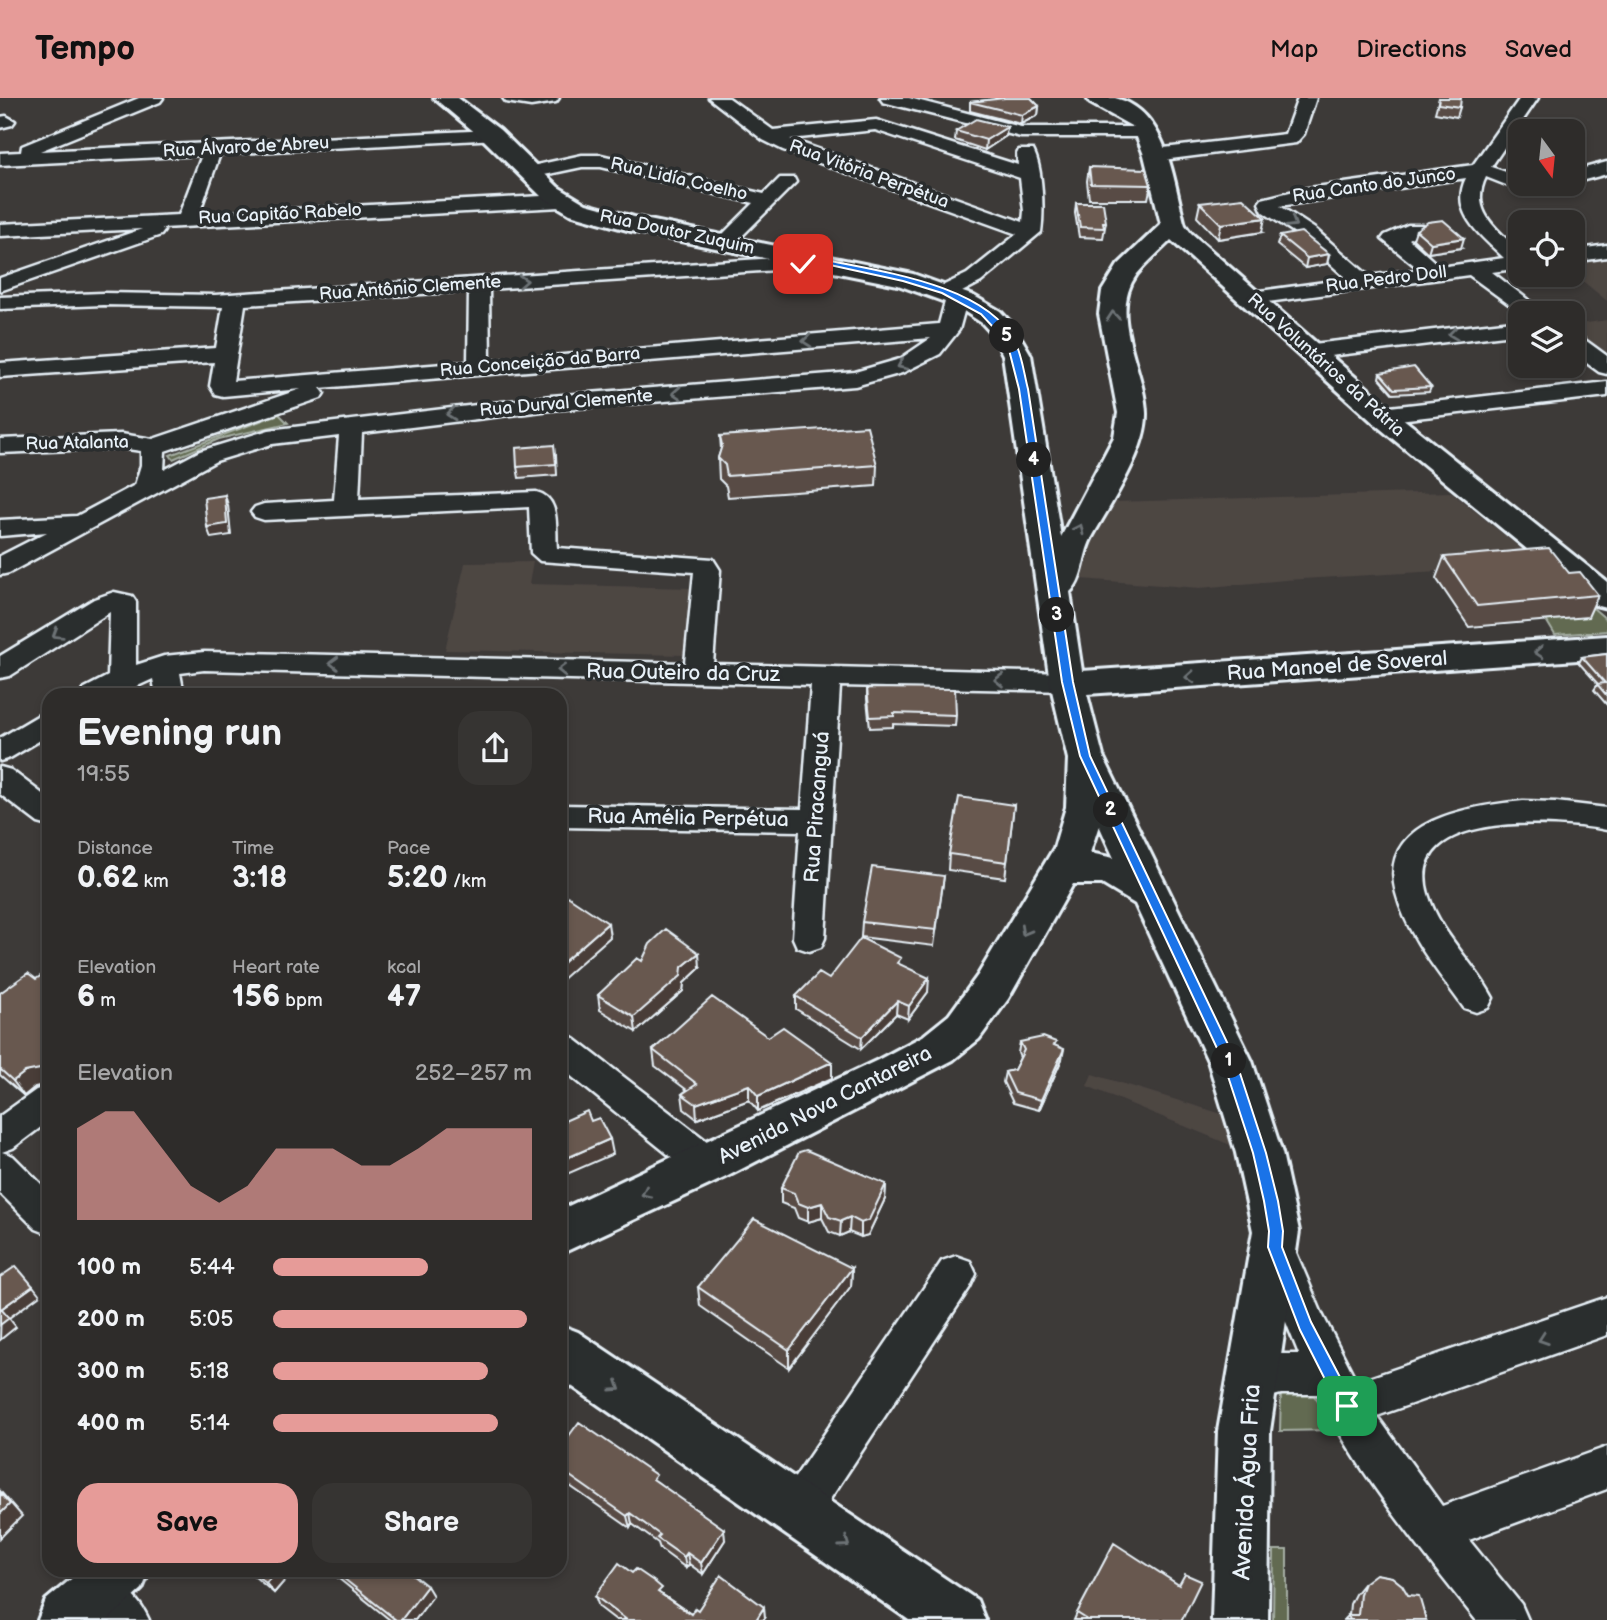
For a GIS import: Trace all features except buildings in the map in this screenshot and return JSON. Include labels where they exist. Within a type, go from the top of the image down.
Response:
[{"type":"main road","name":"Rua Doutor Zuquim","points":[[445,98],[492,135],[561,201],[612,220],[904,279],[959,299],[1004,332],[1017,355],[1068,682],[1085,756],[1146,882]]},
{"type":"main road","name":"Rua Voluntários da Pátria","points":[[1098,98],[1125,111],[1143,124],[1155,155],[1173,225],[1197,252],[1313,351],[1381,415],[1607,598]]},
{"type":"main road","points":[[1053,590],[1062,582],[1070,549],[1128,437],[1132,413],[1130,394],[1113,322],[1112,302],[1121,279],[1173,225]]},
{"type":"main road","points":[[1142,255],[1170,250],[1197,252]]},
{"type":"main road","points":[[959,299],[971,292],[974,278]]},
{"type":"main road","name":"Rua Manoel de Soveral","points":[[1068,682],[1119,682],[1607,647]]},
{"type":"main road","name":"Avenida Nova Cantareira","points":[[567,1230],[893,1073],[964,1027],[993,987],[1060,872],[1080,829],[1086,787],[1085,756]]},
{"type":"main road","points":[[1060,872],[1089,866],[1110,869],[1146,882]]},
{"type":"main road","name":"Avenida Água Fria","points":[[1146,882],[1242,1092],[1271,1201],[1276,1231],[1244,1431],[1241,1620]]},
{"type":"main road","points":[[567,1354],[957,1620]]},
{"type":"street","points":[[0,159],[154,98]]},
{"type":"street","points":[[512,98],[531,101],[550,98]]},
{"type":"street","name":"Rua Vitória Perpétua","points":[[718,98],[769,136],[803,151],[1031,232]]},
{"type":"street","points":[[889,98],[991,127],[1021,132],[1147,132]]},
{"type":"street","points":[[1155,155],[1290,139],[1295,134],[1307,98]]},
{"type":"street","points":[[1508,249],[1470,205],[1469,196],[1480,170],[1529,98]]},
{"type":"street","points":[[769,136],[876,125],[1030,175]]},
{"type":"street","points":[[974,278],[1031,232],[1035,214],[1021,132]]},
{"type":"street","name":"Rua Álvaro de Abreu","points":[[0,159],[492,135]]},
{"type":"street","points":[[0,285],[188,218],[213,149]]},
{"type":"street","name":"Rua Lidía Coelho","points":[[530,172],[582,161],[601,161],[767,200]]},
{"type":"street","points":[[1586,173],[1607,167]]},
{"type":"street","points":[[1480,170],[1508,177]]},
{"type":"street","name":"Rua Canto do Junco","points":[[1363,282],[1308,233],[1270,208],[1269,202],[1480,170]]},
{"type":"street","points":[[767,200],[787,182]]},
{"type":"street","points":[[1469,196],[1508,190]]},
{"type":"street","name":"Rua Lidía Coelho","points":[[723,243],[767,200]]},
{"type":"street","name":"Rua Capitão Rabelo","points":[[0,230],[188,218],[561,201]]},
{"type":"street","points":[[1415,229],[1392,239],[1402,243],[1435,273]]},
{"type":"street","points":[[1585,254],[1607,251]]},
{"type":"street","name":"Rua Antônio Clemente","points":[[0,303],[89,299],[235,300],[758,268],[821,261]]},
{"type":"street","name":"Rua Pedro Doll","points":[[1252,298],[1508,264]]},
{"type":"street","points":[[1473,268],[1518,301]]},
{"type":"street","points":[[479,284],[479,367]]},
{"type":"street","points":[[948,330],[959,299]]},
{"type":"street","name":"Rua Conceição da Barra","points":[[235,300],[221,386],[223,389],[948,330]]},
{"type":"street","points":[[1313,351],[1508,328]]},
{"type":"street","name":"Rua Durval Clemente","points":[[0,567],[147,486],[239,444],[269,437],[351,426],[551,403],[855,379],[907,363],[929,351],[948,330]]},
{"type":"street","points":[[1585,351],[1607,367]]},
{"type":"street","points":[[0,370],[226,354]]},
{"type":"street","points":[[147,486],[153,447],[303,398],[324,387],[330,380]]},
{"type":"street","points":[[1381,415],[1607,389]]},
{"type":"street","points":[[346,507],[351,426]]},
{"type":"street","name":"Rua Atalanta","points":[[0,446],[121,441],[153,447]]},
{"type":"street","points":[[264,512],[536,499],[541,503],[543,511],[544,553],[549,555],[704,565],[708,570],[698,673]]},
{"type":"street","points":[[0,527],[81,522]]},
{"type":"street","points":[[0,669],[103,605],[122,600],[122,679]]},
{"type":"street","points":[[0,639],[24,655]]},
{"type":"street","name":"Rua Outeiro da Cruz","points":[[107,688],[122,679],[164,665],[204,661],[1068,682]]},
{"type":"street","points":[[164,665],[169,688]]},
{"type":"street","name":"Rua Piracanguá","points":[[809,938],[826,676]]},
{"type":"street","points":[[0,751],[42,726]]},
{"type":"street","points":[[0,778],[42,811]]},
{"type":"street","points":[[1476,998],[1431,934],[1415,902],[1408,876],[1413,858],[1422,842],[1437,829],[1497,815],[1561,812],[1607,818]]},
{"type":"street","name":"Rua Amélia Perpétua","points":[[567,816],[816,820]]},
{"type":"street","points":[[567,1053],[708,1164]]},
{"type":"street","points":[[0,1137],[42,1106]]},
{"type":"street","points":[[0,1168],[42,1210]]},
{"type":"street","points":[[1275,1247],[1306,1325],[1338,1390],[1433,1531],[1505,1620]]},
{"type":"street","points":[[798,1510],[956,1274]]},
{"type":"street","points":[[1251,1382],[1281,1374],[1338,1390],[1607,1317]]},
{"type":"street","points":[[1433,1531],[1607,1468]]},
{"type":"shaded area","points":[[1607,259],[1607,301],[1585,283],[1585,262]]},
{"type":"shaded area","points":[[1607,320],[1607,353],[1585,337],[1585,323]]},
{"type":"shaded area","points":[[1451,492],[1541,565],[1285,580],[1200,588],[1081,579],[1089,547],[1114,502]]},
{"type":"shaded area","points":[[533,562],[529,584],[693,588],[684,655],[445,650],[465,563]]},
{"type":"shaded area","points":[[1092,1074],[1222,1114],[1233,1146],[1087,1086]]},
{"type":"green space","points":[[279,414],[288,423],[219,439],[173,459],[170,455]]},
{"type":"green space","points":[[1579,596],[1607,620],[1607,631],[1555,635],[1546,620],[1587,616]]},
{"type":"green space","points":[[1308,1386],[1336,1430],[1280,1431],[1281,1390]]},
{"type":"green space","points":[[1274,1550],[1287,1550],[1287,1620],[1273,1620]]},
{"type":"route","points":[[803,264],[821,261],[904,279],[945,292],[984,312],[997,323],[1011,342],[1017,355],[1023,389],[1068,682],[1085,756],[1230,1061],[1242,1092],[1271,1201],[1276,1231],[1275,1247],[1306,1325],[1347,1406]]}]
